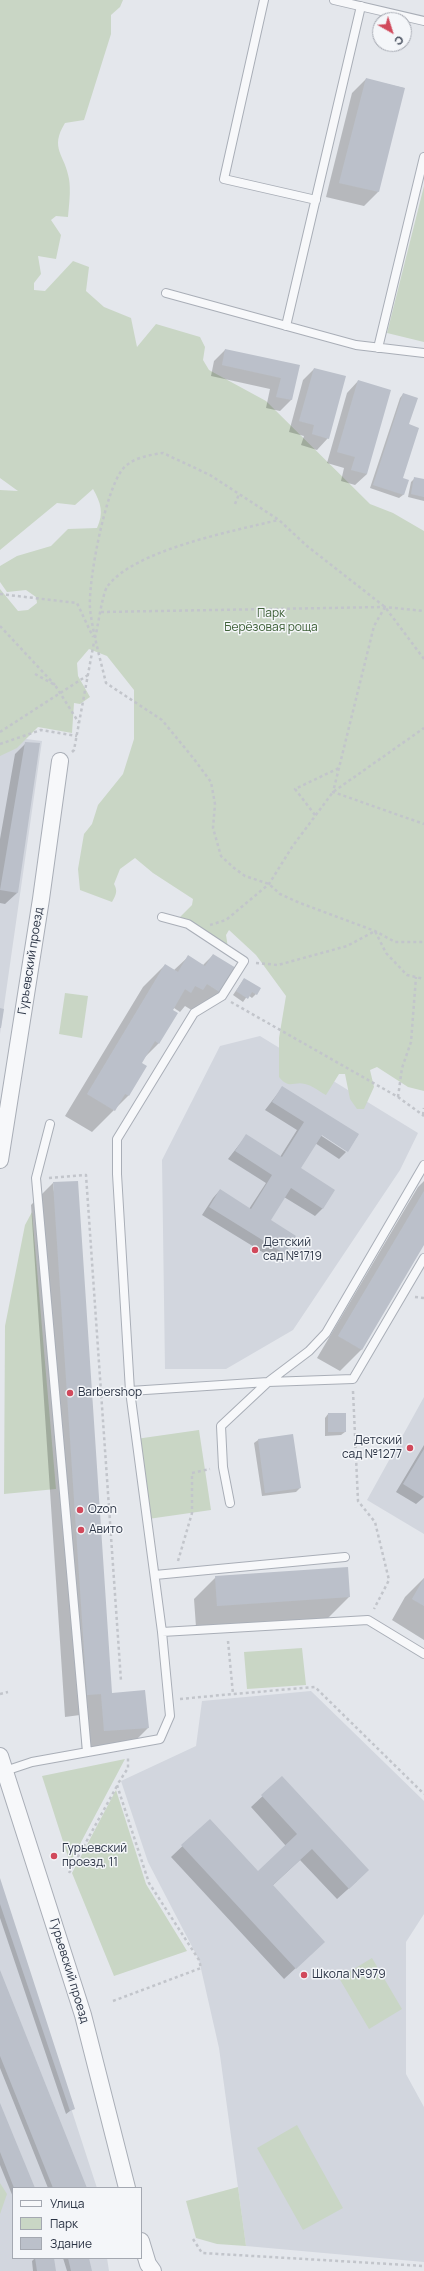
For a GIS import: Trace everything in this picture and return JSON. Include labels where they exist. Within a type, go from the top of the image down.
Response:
[{"type":"street","name":"Гурьевский проезд","points":[[0,1160],[41,898],[60,761]]},
{"type":"street","name":"Гурьевский проезд","points":[[3,1763],[83,2015],[127,2187]]},
{"type":"street","points":[[142,2244],[148,2264],[153,2271]]},
{"type":"lane","points":[[264,0],[224,179],[316,200]]},
{"type":"lane","points":[[334,0],[424,21]]},
{"type":"lane","points":[[286,326],[361,6]]},
{"type":"lane","points":[[378,348],[424,157]]},
{"type":"lane","points":[[166,293],[356,345],[424,353]]},
{"type":"lane","points":[[3,1763],[32,1762],[160,1738],[170,1716],[155,1575],[130,1391],[117,1174],[117,1140],[194,1013],[222,996],[244,961],[188,924],[162,917]]},
{"type":"lane","points":[[50,1124],[36,1178],[87,1752]]},
{"type":"lane","points":[[230,1503],[223,1467],[221,1426],[268,1382],[309,1351],[326,1333],[424,1165]]},
{"type":"lane","points":[[130,1391],[268,1382],[353,1379],[424,1258]]},
{"type":"lane","points":[[155,1575],[345,1557]]},
{"type":"lane","points":[[162,1632],[368,1620],[424,1654]]},
{"type":"path","points":[[424,659],[385,607],[307,546],[279,520],[210,475],[163,453],[133,461],[122,470],[109,502],[94,563],[90,607],[95,640],[106,683],[162,720],[211,782],[215,804],[213,828],[221,856],[245,876],[269,884],[280,894],[300,903],[375,931],[394,942],[424,942]]},
{"type":"path","points":[[235,504],[239,494]]},
{"type":"path","points":[[60,761],[74,750],[106,589],[118,575],[143,561],[170,550],[279,520]]},
{"type":"path","points":[[0,594],[77,603],[95,640]]},
{"type":"path","points":[[333,792],[374,626],[385,607]]},
{"type":"path","points":[[101,612],[385,607],[424,611]]},
{"type":"path","points":[[0,626],[61,692],[80,723]]},
{"type":"path","points":[[36,674],[55,685]]},
{"type":"path","points":[[0,732],[88,675]]},
{"type":"path","points":[[188,924],[210,925],[226,920],[269,884],[292,846],[333,792],[424,728]]},
{"type":"path","points":[[0,744],[41,730],[77,736]]},
{"type":"path","points":[[315,815],[295,789],[339,767]]},
{"type":"path","points":[[333,792],[424,824]]},
{"type":"path","points":[[244,961],[278,965],[347,946],[375,931]]},
{"type":"path","points":[[375,931],[386,953],[407,975],[424,979]]},
{"type":"path","points":[[398,1097],[402,1068],[412,1042],[416,977]]},
{"type":"path","points":[[222,996],[398,1097],[423,1115],[424,1108]]},
{"type":"path","points":[[36,1178],[86,1175],[122,1681]]},
{"type":"path","points":[[353,1379],[358,1501],[375,1522],[389,1580],[368,1620]]},
{"type":"path","points":[[175,1573],[192,1512],[192,1473],[223,1467]]},
{"type":"path","points":[[227,1628],[233,1694]]},
{"type":"path","points":[[169,1700],[315,1687],[424,1794]]},
{"type":"path","points":[[0,1694],[8,1692]]},
{"type":"path","points":[[69,1873],[117,1785],[128,1768],[126,1745]]},
{"type":"path","points":[[113,2001],[201,1968],[199,1960],[149,1883],[117,1785]]},
{"type":"path","points":[[193,2239],[202,2253],[424,2266]]},
{"type":"shaded area","points":[[26,739],[42,741],[0,1034],[0,749]]},
{"type":"shaded area","name":"Детский сад №1719","points":[[260,1036],[418,1133],[400,1170],[293,1330],[226,1369],[165,1369],[162,1160],[220,1046]]},
{"type":"shaded area","name":"Детский сад №1277","points":[[424,1397],[424,1534],[367,1500]]},
{"type":"shaded area","name":"Школа №979","points":[[311,1691],[424,1801],[424,1914],[406,1942],[406,2074],[424,2107],[424,2262],[246,2246],[219,2048],[199,1960],[148,1862],[121,1781],[196,1746],[202,1701]]},
{"type":"shaded area","points":[[0,1890],[97,2187],[12,2187],[12,2259],[107,2259],[109,2271],[0,2271]]},
{"type":"green space","name":"Парк Берёзовая роща","points":[[0,0],[123,0],[120,7],[111,15],[111,34],[84,120],[65,123],[60,132],[58,146],[67,170],[70,184],[68,217],[56,216],[51,220],[61,235],[56,259],[38,256],[41,274],[34,283],[34,290],[45,291],[73,261],[89,267],[86,291],[104,307],[131,318],[137,347],[156,324],[200,337],[205,347],[203,360],[209,370],[266,401],[370,504],[393,513],[424,531],[424,1091],[408,1087],[377,1067],[370,1070],[374,1087],[364,1109],[357,1109],[350,1099],[345,1074],[339,1074],[326,1095],[308,1085],[301,1083],[286,1083],[279,1077],[279,1038],[286,996],[256,955],[229,930],[226,935],[228,948],[180,917],[192,905],[193,899],[153,873],[135,858],[120,869],[114,884],[116,893],[112,902],[80,890],[78,869],[84,834],[92,824],[98,805],[123,774],[134,739],[134,690],[107,656],[89,649],[77,663],[78,676],[90,697],[80,704],[74,703],[72,733],[38,727],[17,748],[0,756],[0,589],[18,611],[28,610],[37,603],[36,597],[26,590],[7,592],[0,582],[0,566],[17,556],[51,546],[68,529],[97,528],[101,508],[93,489],[75,505],[57,503],[0,550],[0,490],[18,491],[0,478]]},
{"type":"green space","points":[[424,186],[424,342],[387,333]]},
{"type":"green space","points":[[65,993],[88,996],[82,1038],[59,1034]]},
{"type":"green space","points":[[32,1212],[56,1489],[4,1494],[5,1326],[25,1225]]},
{"type":"green space","points":[[199,1430],[211,1510],[148,1519],[136,1439]]},
{"type":"green space","points":[[302,1648],[306,1685],[247,1689],[244,1652]]},
{"type":"green space","points":[[125,1759],[70,1863],[42,1776]]},
{"type":"green space","points":[[116,1790],[146,1884],[187,1951],[114,1976],[72,1873]]},
{"type":"green space","points":[[372,1958],[402,2009],[369,2029],[339,1978]]},
{"type":"green space","points":[[297,2125],[343,2208],[303,2230],[257,2148]]},
{"type":"green space","points":[[0,2183],[7,2194],[0,2214]]},
{"type":"green space","points":[[238,2187],[246,2246],[217,2244],[196,2238],[186,2201]]},
{"type":"building","points":[[366,78],[405,88],[379,192],[339,183]]},
{"type":"building","points":[[225,349],[300,365],[292,400],[276,397],[281,378],[222,365]]},
{"type":"building","points":[[314,368],[346,376],[329,439],[312,434],[314,425],[299,421]]},
{"type":"building","points":[[358,380],[391,390],[367,474],[351,470],[355,457],[337,452]]},
{"type":"building","points":[[403,393],[418,398],[409,424],[419,428],[403,478],[409,480],[404,495],[373,485]]},
{"type":"building","points":[[414,477],[424,479],[424,497],[411,494]]},
{"type":"building","points":[[25,742],[40,743],[18,893],[0,890]]},
{"type":"building","points":[[213,954],[236,968],[221,993],[207,984],[203,990],[195,986],[191,993],[185,989],[173,1010],[178,1013],[159,1044],[155,1041],[142,1063],[147,1066],[129,1096],[125,1094],[115,1111],[87,1094],[165,964],[178,972],[188,955],[205,966]]},
{"type":"building","points":[[244,978],[261,988],[257,995],[252,992],[248,999],[236,991]]},
{"type":"building","points":[[0,1008],[4,1009],[1,1028],[0,1028]]},
{"type":"building","points":[[282,1086],[359,1134],[348,1152],[322,1135],[301,1168],[335,1190],[323,1209],[291,1188],[271,1220],[296,1236],[285,1254],[209,1207],[220,1189],[251,1209],[272,1175],[235,1151],[246,1134],[282,1157],[304,1122],[272,1102]]},
{"type":"building","points":[[78,1181],[112,1693],[145,1690],[149,1728],[104,1731],[101,1694],[87,1695],[53,1182]]},
{"type":"building","points":[[424,1191],[424,1245],[362,1350],[338,1336]]},
{"type":"building","points":[[328,1413],[346,1413],[346,1432],[328,1432]]},
{"type":"building","points":[[293,1434],[301,1488],[265,1493],[258,1439]]},
{"type":"building","points":[[424,1449],[424,1497],[403,1484]]},
{"type":"building","points":[[348,1567],[350,1597],[217,1606],[215,1576]]},
{"type":"building","points":[[424,1578],[424,1606],[412,1599]]},
{"type":"building","points":[[282,1776],[369,1870],[349,1889],[312,1849],[273,1885],[325,1942],[296,1969],[181,1845],[210,1819],[258,1871],[297,1834],[261,1795]]},
{"type":"building","points":[[0,1878],[75,2109],[70,2111],[0,1904]]},
{"type":"building","points":[[0,1970],[87,2187],[53,2187],[0,2056]]},
{"type":"building","points":[[0,2103],[35,2187],[14,2187],[0,2152]]},
{"type":"building","points":[[35,2259],[54,2259],[56,2271],[37,2271]]},
{"type":"building","points":[[68,2259],[89,2259],[92,2271],[71,2271]]},
{"type":"place","name":"Детский сад №1719","points":[[255,1250]]},
{"type":"place","name":"Barbershop","points":[[70,1393]]},
{"type":"place","name":"Детский сад №1277","points":[[410,1448]]},
{"type":"place","name":"Ozon","points":[[80,1510]]},
{"type":"place","name":"Авито","points":[[81,1530]]},
{"type":"place","name":"Гурьевский проезд, 11","points":[[54,1856]]},
{"type":"place","name":"Школа №979","points":[[304,1975]]}]
